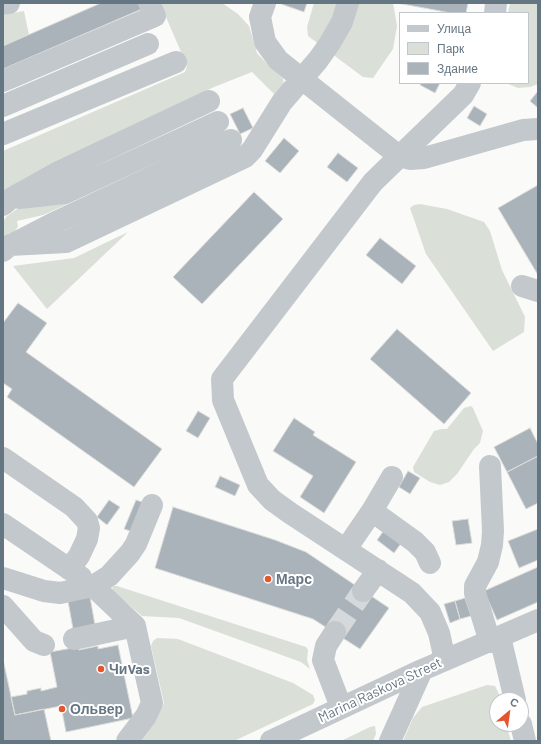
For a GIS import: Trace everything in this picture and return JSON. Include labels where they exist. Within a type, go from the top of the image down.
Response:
[{"type":"street","points":[[3,4],[9,3]]},
{"type":"street","points":[[3,81],[155,16],[149,3]]},
{"type":"street","points":[[265,3],[260,17],[265,42],[278,60],[399,156],[410,159],[424,158],[523,130],[538,129]]},
{"type":"street","points":[[7,248],[66,242],[245,157],[252,150],[282,102],[318,60],[333,38],[342,22],[348,3]]},
{"type":"street","points":[[3,106],[148,44]]},
{"type":"street","points":[[3,134],[176,62]]},
{"type":"street","points":[[445,660],[438,633],[430,612],[412,593],[272,500],[258,485],[223,400],[222,379],[373,182],[463,95],[469,84]]},
{"type":"street","points":[[6,202],[56,173],[209,101]]},
{"type":"street","points":[[6,202],[65,193],[218,122]]},
{"type":"street","points":[[7,248],[52,224],[231,140]]},
{"type":"street","points":[[3,458],[74,507],[87,521],[89,528],[87,539],[79,556],[69,569]]},
{"type":"street","points":[[490,466],[494,531],[488,562],[475,586],[475,593],[495,639],[512,692]]},
{"type":"street","points":[[346,549],[372,511],[392,477]]},
{"type":"street","points":[[3,578],[44,591],[60,593],[93,586],[109,576],[130,553],[136,544],[152,505]]},
{"type":"street","points":[[372,511],[415,542],[425,552],[430,563]]},
{"type":"street","points":[[3,524],[93,586],[135,626],[152,703],[146,716],[127,741]]},
{"type":"street","points":[[363,591],[378,570]]},
{"type":"street","points":[[3,606],[34,642],[44,645]]},
{"type":"street","name":"Marina Raskova Street","points":[[271,741],[422,670],[538,620]]},
{"type":"street","points":[[74,639],[135,626]]},
{"type":"street","points":[[335,632],[326,646],[323,660],[341,707]]},
{"type":"street","points":[[390,741],[422,670]]},
{"type":"green space","points":[[160,3],[222,3],[238,14],[249,26],[257,53],[283,78],[284,85],[274,94],[252,72],[214,87],[51,163],[3,191],[3,151],[185,72],[187,66]]},
{"type":"green space","points":[[314,3],[393,3],[397,26],[393,49],[373,78],[363,77],[308,36],[307,27]]},
{"type":"green space","points":[[510,3],[538,3],[538,84],[530,87],[518,88],[508,84],[529,84],[529,12],[508,12]]},
{"type":"green space","points":[[24,11],[29,35],[3,46],[3,15]]},
{"type":"green space","points":[[70,203],[43,215],[17,221],[18,226],[16,230],[6,237],[3,237],[3,222],[6,217],[17,209]]},
{"type":"green space","points":[[420,204],[447,209],[484,222],[490,231],[502,270],[525,317],[524,332],[493,351],[426,254],[410,208],[414,205]]},
{"type":"green space","points":[[128,232],[47,309],[13,266],[74,258]]},
{"type":"green space","points":[[471,406],[483,431],[480,443],[474,449],[457,474],[449,482],[440,485],[430,482],[414,472],[413,467],[434,431],[447,429],[464,408]]},
{"type":"green space","points":[[113,586],[117,586],[306,647],[308,650],[307,660],[310,669],[301,662],[179,618],[142,616],[112,590]]},
{"type":"green space","points":[[157,638],[178,639],[293,683],[313,695],[315,700],[313,704],[234,741],[140,741],[154,722],[164,703],[151,646],[153,641]]},
{"type":"green space","points":[[487,685],[495,686],[498,692],[489,692],[489,732],[508,732],[511,741],[403,741],[413,718],[422,707]]},
{"type":"green space","points":[[375,726],[376,734],[373,741],[341,741],[370,727]]},
{"type":"building","points":[[101,3],[140,3],[142,9],[3,69],[3,46]]},
{"type":"building","points":[[281,3],[307,3],[304,12]]},
{"type":"building","points":[[397,3],[468,3],[466,12],[446,12]]},
{"type":"building","points":[[420,84],[440,84],[435,93]]},
{"type":"building","points":[[538,91],[538,108],[530,101]]},
{"type":"building","points":[[474,106],[487,114],[480,126],[467,118]]},
{"type":"building","points":[[243,108],[253,128],[240,134],[230,114]]},
{"type":"building","points":[[284,138],[299,151],[280,173],[265,161]]},
{"type":"building","points":[[338,153],[358,168],[347,182],[327,167]]},
{"type":"building","points":[[538,185],[538,275],[498,208]]},
{"type":"building","points":[[254,192],[283,219],[202,304],[173,277]]},
{"type":"building","points":[[380,238],[416,266],[402,284],[366,255]]},
{"type":"building","points":[[18,303],[47,323],[26,352],[162,449],[134,487],[7,397],[12,389],[3,383],[3,323]]},
{"type":"building","points":[[397,329],[471,393],[444,424],[370,359]]},
{"type":"building","points":[[198,411],[210,418],[198,438],[186,431]]},
{"type":"building","points":[[294,418],[315,432],[313,435],[356,462],[324,513],[300,497],[313,476],[273,451]]},
{"type":"building","points":[[530,428],[538,444],[538,456],[507,472],[494,447]]},
{"type":"building","points":[[538,456],[538,503],[526,509],[507,472]]},
{"type":"building","points":[[408,471],[420,478],[410,494],[399,487]]},
{"type":"building","points":[[220,476],[240,485],[235,496],[215,487]]},
{"type":"building","points":[[109,500],[120,507],[107,525],[97,517]]},
{"type":"building","points":[[136,500],[145,503],[133,532],[124,529]]},
{"type":"building","name":"Марс","points":[[173,507],[275,540],[306,552],[389,608],[360,649],[313,619],[155,568]]},
{"type":"building","points":[[468,519],[472,543],[456,545],[452,521]]},
{"type":"building","points":[[385,529],[402,542],[394,553],[377,540]]},
{"type":"building","points":[[538,529],[538,560],[519,568],[508,541]]},
{"type":"building","points":[[538,567],[538,602],[497,620],[484,591]]},
{"type":"building","points":[[90,597],[95,625],[73,629],[68,601]]},
{"type":"building","points":[[465,598],[471,616],[460,619],[455,601]]},
{"type":"building","points":[[455,601],[460,619],[450,623],[444,604]]},
{"type":"building","points":[[118,645],[133,718],[66,732],[61,706],[15,715],[11,697],[27,694],[27,691],[41,688],[41,691],[57,687],[50,652],[78,647],[79,650],[98,646],[98,649]]},
{"type":"building","points":[[3,659],[15,715],[44,709],[51,741],[3,741]]},
{"type":"tunnel","points":[[335,632],[363,591]]},
{"type":"place","name":"Марс","points":[[268,579]]},
{"type":"place","name":"ЧиVas","points":[[101,669]]},
{"type":"place","name":"Ольвер","points":[[62,709]]}]
